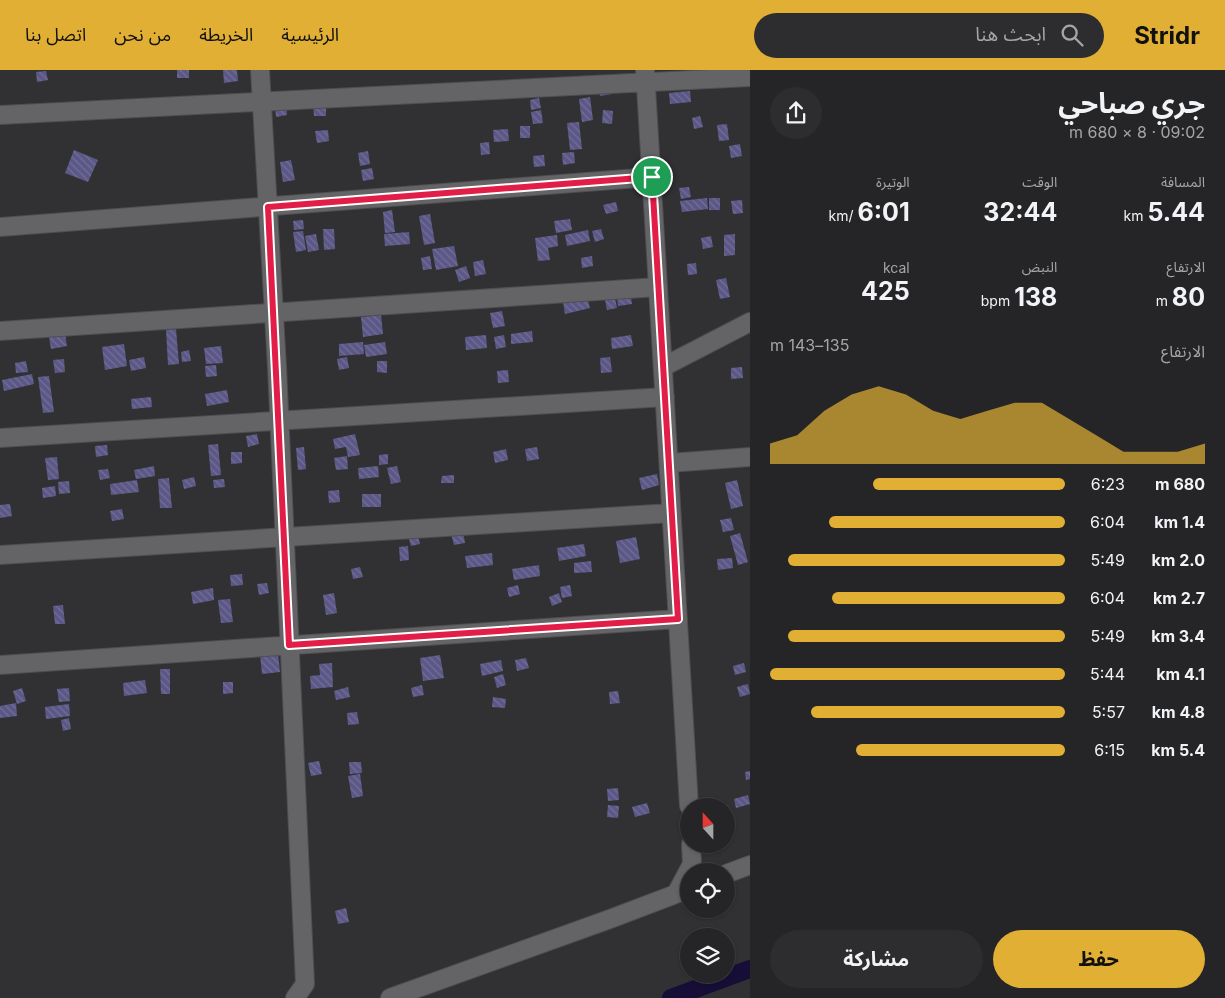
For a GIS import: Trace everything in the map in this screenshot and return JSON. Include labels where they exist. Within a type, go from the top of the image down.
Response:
[{"type":"street","points":[[260,70],[274,313],[305,984],[295,998]]},
{"type":"street","points":[[646,76],[689,798]]},
{"type":"street","points":[[0,115],[262,102],[646,76],[750,77]]},
{"type":"street","points":[[0,227],[652,177]]},
{"type":"street","points":[[0,331],[658,287]]},
{"type":"street","points":[[663,367],[750,322]]},
{"type":"street","points":[[0,438],[665,397]]},
{"type":"street","points":[[669,463],[750,457]]},
{"type":"street","points":[[0,555],[672,512]]},
{"type":"street","points":[[0,665],[678,619]]},
{"type":"street","points":[[735,871],[750,865]]},
{"type":"street","points":[[390,998],[680,892]]},
{"type":"building","points":[[177,70],[189,70],[189,78],[177,78]]},
{"type":"building","points":[[223,70],[237,70],[238,81],[224,83]]},
{"type":"building","points":[[46,71],[48,80],[37,82],[36,72]]},
{"type":"building","points":[[610,84],[612,94],[600,96],[598,86]]},
{"type":"building","points":[[690,91],[691,102],[670,104],[669,93]]},
{"type":"building","points":[[590,97],[593,120],[582,122],[579,99]]},
{"type":"building","points":[[539,98],[541,108],[531,110],[530,100]]},
{"type":"building","points":[[326,103],[326,116],[314,116],[313,104]]},
{"type":"building","points":[[286,104],[287,115],[276,117],[275,106]]},
{"type":"building","points":[[541,110],[543,123],[533,124],[531,112]]},
{"type":"building","points":[[603,110],[613,111],[612,124],[602,123]]},
{"type":"building","points":[[700,116],[703,127],[694,129],[692,118]]},
{"type":"building","points":[[579,122],[582,149],[570,150],[567,123]]},
{"type":"building","points":[[727,124],[729,140],[719,141],[717,125]]},
{"type":"building","points":[[520,126],[530,126],[530,138],[520,138]]},
{"type":"building","points":[[508,129],[509,141],[494,142],[493,130]]},
{"type":"building","points":[[328,130],[329,141],[317,143],[315,131]]},
{"type":"building","points":[[489,142],[490,154],[481,155],[480,143]]},
{"type":"building","points":[[740,144],[742,156],[731,158],[729,146]]},
{"type":"building","points":[[74,150],[98,160],[88,182],[65,173]]},
{"type":"building","points":[[368,151],[370,164],[360,166],[358,153]]},
{"type":"building","points":[[574,152],[575,163],[563,165],[562,153]]},
{"type":"building","points":[[544,155],[545,166],[534,167],[533,156]]},
{"type":"building","points":[[291,160],[295,180],[283,182],[280,162]]},
{"type":"building","points":[[372,168],[374,179],[363,181],[361,170]]},
{"type":"building","points":[[689,187],[691,197],[681,199],[679,188]]},
{"type":"building","points":[[707,198],[708,209],[682,212],[680,201]]},
{"type":"building","points":[[709,198],[720,198],[720,210],[709,210]]},
{"type":"building","points":[[742,200],[743,213],[733,214],[731,201]]},
{"type":"building","points":[[616,202],[618,211],[606,214],[603,205]]},
{"type":"building","points":[[392,210],[395,232],[385,233],[383,212]]},
{"type":"building","points":[[430,214],[435,243],[424,245],[419,216]]},
{"type":"building","points":[[570,219],[572,230],[556,233],[554,221]]},
{"type":"building","points":[[303,220],[304,229],[294,230],[293,221]]},
{"type":"building","points":[[323,229],[334,229],[335,249],[324,250]]},
{"type":"building","points":[[601,229],[604,239],[595,242],[592,231]]},
{"type":"building","points":[[588,230],[590,241],[567,246],[565,235]]},
{"type":"building","points":[[303,231],[306,250],[296,252],[293,232]]},
{"type":"building","points":[[409,232],[410,244],[385,246],[384,234]]},
{"type":"building","points":[[316,234],[319,250],[308,252],[305,236]]},
{"type":"building","points":[[735,234],[735,255],[724,256],[724,235]]},
{"type":"building","points":[[557,235],[558,246],[548,248],[550,260],[538,261],[535,238]]},
{"type":"building","points":[[711,236],[713,247],[703,249],[701,238]]},
{"type":"building","points":[[454,246],[458,266],[436,270],[432,249]]},
{"type":"building","points":[[430,256],[432,269],[423,270],[421,258]]},
{"type":"building","points":[[592,256],[593,266],[582,268],[581,258]]},
{"type":"building","points":[[483,260],[486,274],[475,276],[473,262]]},
{"type":"building","points":[[696,263],[697,274],[688,275],[687,264]]},
{"type":"building","points":[[466,266],[470,278],[459,282],[455,270]]},
{"type":"building","points":[[726,278],[730,297],[720,299],[716,280]]},
{"type":"building","points":[[587,297],[590,308],[565,314],[563,302]]},
{"type":"building","points":[[631,297],[632,304],[618,306],[617,299]]},
{"type":"building","points":[[615,298],[617,308],[607,310],[605,300]]},
{"type":"building","points":[[502,311],[505,326],[493,328],[490,313]]},
{"type":"building","points":[[381,315],[383,334],[363,337],[361,317]]},
{"type":"building","points":[[176,329],[179,364],[168,365],[166,330]]},
{"type":"building","points":[[532,331],[533,342],[511,344],[511,334]]},
{"type":"building","points":[[65,334],[67,346],[51,349],[49,337]]},
{"type":"building","points":[[486,335],[487,348],[466,350],[465,337]]},
{"type":"building","points":[[504,335],[506,347],[496,349],[494,337]]},
{"type":"building","points":[[631,335],[633,346],[612,349],[611,338]]},
{"type":"building","points":[[363,342],[364,354],[339,356],[339,344]]},
{"type":"building","points":[[385,342],[387,354],[366,357],[364,345]]},
{"type":"building","points":[[124,344],[127,366],[105,370],[102,347]]},
{"type":"building","points":[[221,346],[223,363],[206,364],[204,348]]},
{"type":"building","points":[[189,350],[191,361],[182,362],[181,352]]},
{"type":"building","points":[[144,357],[146,368],[131,371],[129,360]]},
{"type":"building","points":[[347,357],[349,368],[339,370],[337,359]]},
{"type":"building","points":[[610,357],[612,372],[601,373],[600,358]]},
{"type":"building","points":[[64,359],[65,372],[55,373],[53,360]]},
{"type":"building","points":[[26,361],[28,372],[16,373],[15,363]]},
{"type":"building","points":[[377,361],[387,361],[387,373],[377,372]]},
{"type":"building","points":[[216,365],[217,376],[206,377],[205,366]]},
{"type":"building","points":[[742,367],[743,378],[731,379],[731,368]]},
{"type":"building","points":[[508,370],[509,382],[498,383],[497,371]]},
{"type":"building","points":[[32,374],[34,384],[4,391],[2,380]]},
{"type":"building","points":[[49,376],[54,412],[43,413],[38,377]]},
{"type":"building","points":[[227,390],[229,402],[207,406],[205,394]]},
{"type":"building","points":[[151,397],[152,407],[132,409],[131,399]]},
{"type":"building","points":[[257,434],[259,444],[248,447],[246,436]]},
{"type":"building","points":[[355,434],[360,455],[348,457],[346,447],[335,449],[333,439]]},
{"type":"building","points":[[218,444],[221,475],[211,476],[208,445]]},
{"type":"building","points":[[107,445],[108,455],[96,457],[95,446]]},
{"type":"building","points":[[304,447],[306,469],[298,470],[296,448]]},
{"type":"building","points":[[537,447],[539,459],[527,461],[525,449]]},
{"type":"building","points":[[506,449],[508,460],[495,463],[493,452]]},
{"type":"building","points":[[231,452],[242,452],[242,463],[231,464]]},
{"type":"building","points":[[388,454],[388,464],[379,465],[379,455]]},
{"type":"building","points":[[347,456],[348,469],[336,470],[334,458]]},
{"type":"building","points":[[57,457],[59,479],[48,480],[45,458]]},
{"type":"building","points":[[154,466],[155,476],[136,479],[134,470]]},
{"type":"building","points":[[378,466],[379,477],[359,479],[358,468]]},
{"type":"building","points":[[397,466],[401,482],[391,484],[387,468]]},
{"type":"building","points":[[108,469],[110,478],[100,480],[98,470]]},
{"type":"building","points":[[657,474],[659,485],[642,490],[639,478]]},
{"type":"building","points":[[454,475],[454,483],[441,483],[442,476]]},
{"type":"building","points":[[194,477],[196,486],[184,489],[182,480]]},
{"type":"building","points":[[169,478],[172,508],[160,508],[158,479]]},
{"type":"building","points":[[224,479],[225,487],[214,488],[213,480]]},
{"type":"building","points":[[137,480],[139,492],[111,495],[110,484]]},
{"type":"building","points":[[737,480],[743,506],[731,509],[725,483]]},
{"type":"building","points":[[69,481],[70,493],[59,494],[58,482]]},
{"type":"building","points":[[55,486],[56,496],[43,498],[42,488]]},
{"type":"building","points":[[339,490],[340,502],[329,503],[328,491]]},
{"type":"building","points":[[362,494],[381,494],[381,507],[362,507]]},
{"type":"building","points":[[10,504],[12,516],[0,518],[0,505]]},
{"type":"building","points":[[122,509],[124,519],[112,521],[110,511]]},
{"type":"building","points":[[731,518],[734,530],[723,532],[720,520]]},
{"type":"building","points":[[463,531],[465,543],[454,545],[451,533]]},
{"type":"building","points":[[417,532],[420,544],[411,546],[408,535]]},
{"type":"building","points":[[740,533],[748,562],[738,565],[730,536]]},
{"type":"building","points":[[636,537],[640,559],[620,563],[616,541]]},
{"type":"building","points":[[584,544],[586,556],[559,561],[557,548]]},
{"type":"building","points":[[408,546],[409,560],[400,561],[399,547]]},
{"type":"building","points":[[492,553],[493,565],[467,568],[465,556]]},
{"type":"building","points":[[732,558],[733,568],[718,570],[717,559]]},
{"type":"building","points":[[591,561],[592,572],[574,573],[574,563]]},
{"type":"building","points":[[539,565],[540,576],[514,580],[512,569]]},
{"type":"building","points":[[360,567],[363,577],[353,579],[351,569]]},
{"type":"building","points":[[242,574],[243,585],[231,586],[230,575]]},
{"type":"building","points":[[267,583],[269,593],[259,595],[257,584]]},
{"type":"building","points":[[518,585],[520,594],[509,597],[507,588]]},
{"type":"building","points":[[570,585],[572,596],[562,598],[560,587]]},
{"type":"building","points":[[213,588],[214,600],[193,604],[191,592]]},
{"type":"building","points":[[334,593],[337,613],[326,615],[323,595]]},
{"type":"building","points":[[559,593],[562,602],[552,606],[549,597]]},
{"type":"building","points":[[230,599],[233,622],[221,623],[218,600]]},
{"type":"building","points":[[63,605],[65,624],[55,624],[53,606]]},
{"type":"building","points":[[278,653],[280,672],[262,674],[260,654]]},
{"type":"building","points":[[440,655],[444,678],[423,681],[420,658]]},
{"type":"building","points":[[526,658],[529,668],[517,671],[515,660]]},
{"type":"building","points":[[501,660],[503,671],[482,676],[480,664]]},
{"type":"building","points":[[332,663],[333,687],[311,689],[310,676],[320,675],[319,664]]},
{"type":"building","points":[[744,663],[746,672],[735,675],[733,666]]},
{"type":"building","points":[[160,669],[170,669],[170,694],[161,694]]},
{"type":"building","points":[[503,674],[506,685],[497,688],[494,677]]},
{"type":"building","points":[[145,680],[147,693],[124,696],[123,683]]},
{"type":"building","points":[[223,682],[233,682],[233,693],[223,694]]},
{"type":"building","points":[[748,684],[750,694],[740,697],[737,687]]},
{"type":"building","points":[[422,685],[424,695],[413,697],[411,688]]},
{"type":"building","points":[[348,687],[350,697],[336,700],[334,691]]},
{"type":"building","points":[[22,688],[26,701],[17,704],[13,691]]},
{"type":"building","points":[[69,688],[70,701],[59,702],[57,689]]},
{"type":"building","points":[[618,691],[620,703],[610,704],[609,692]]},
{"type":"building","points":[[493,697],[506,699],[505,708],[492,707]]},
{"type":"building","points":[[16,703],[17,716],[0,718],[0,706]]},
{"type":"building","points":[[69,704],[70,716],[46,719],[45,707]]},
{"type":"building","points":[[357,712],[359,724],[348,725],[347,713]]},
{"type":"building","points":[[69,718],[71,729],[63,731],[61,720]]},
{"type":"building","points":[[319,761],[322,774],[311,776],[308,763]]},
{"type":"building","points":[[349,762],[361,762],[362,773],[350,774]]},
{"type":"building","points":[[750,771],[750,779],[746,780],[745,772]]},
{"type":"building","points":[[360,774],[363,796],[352,798],[348,776]]},
{"type":"building","points":[[618,788],[619,800],[608,801],[607,789]]},
{"type":"building","points":[[748,795],[750,804],[736,808],[735,799]]},
{"type":"building","points":[[647,803],[650,813],[635,817],[632,807]]},
{"type":"building","points":[[608,805],[619,806],[618,818],[607,817]]},
{"type":"building","points":[[346,908],[349,922],[338,924],[335,911]]},
{"type":"waterway","points":[[671,998],[750,969]]},
{"type":"route","points":[[652,177],[678,619],[289,645],[268,207],[652,177]]}]
